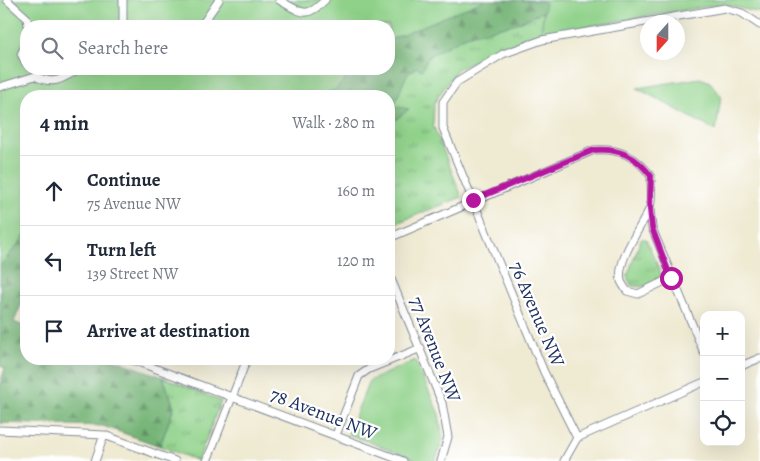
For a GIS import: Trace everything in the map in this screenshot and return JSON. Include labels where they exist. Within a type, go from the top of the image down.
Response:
[{"type":"street","points":[[7,0],[27,20]]},
{"type":"street","points":[[123,20],[124,0]]},
{"type":"street","points":[[206,20],[219,0]]},
{"type":"street","points":[[279,0],[307,13],[314,12],[325,0]]},
{"type":"street","points":[[284,0],[294,0]]},
{"type":"street","name":"76 Avenue NW","points":[[576,438],[544,372],[443,128],[443,102],[457,82],[503,54],[542,40],[725,8],[742,13],[760,25]]},
{"type":"street","points":[[0,87],[35,76],[48,83],[66,75]]},
{"type":"street","points":[[395,235],[473,200],[594,150],[610,149],[626,154],[641,162],[651,176],[650,209],[652,228],[671,278],[700,344]]},
{"type":"street","points":[[650,209],[643,218],[626,255],[621,271],[621,282],[627,291],[638,294],[671,278]]},
{"type":"street","name":"77 Avenue NW","points":[[395,288],[442,403],[448,437],[441,461]]},
{"type":"street","points":[[395,358],[421,348]]},
{"type":"street","points":[[745,364],[760,358]]},
{"type":"street","name":"78 Avenue NW","points":[[149,365],[403,461]]},
{"type":"street","points":[[208,461],[245,365]]},
{"type":"street","points":[[336,435],[359,376],[379,365]]},
{"type":"street","points":[[564,461],[576,438],[700,384]]},
{"type":"street","points":[[0,430],[104,435],[175,461]]},
{"type":"street","points":[[95,461],[104,435]]},
{"type":"green space","points":[[0,0],[485,0],[395,38],[395,20],[20,20],[20,75],[349,75],[335,90],[20,90],[20,241],[0,266]]},
{"type":"green space","points":[[450,0],[560,0],[556,6],[517,23],[466,36],[429,56],[422,70],[416,67],[407,74],[395,104],[395,90],[335,90],[349,75],[395,75],[395,38],[454,13]]},
{"type":"green space","points":[[522,0],[545,2],[541,34],[457,69],[434,103],[433,125],[462,197],[395,224],[395,90],[335,90],[349,75],[395,75],[395,38]]},
{"type":"green space","points":[[522,0],[760,0],[760,13],[722,4],[656,15],[640,15],[640,18],[541,34],[545,2]]},
{"type":"green space","points":[[700,78],[710,82],[721,96],[716,131],[637,88]]},
{"type":"green space","points":[[395,106],[409,109],[395,120]]},
{"type":"green space","points":[[641,239],[646,239],[662,276],[640,287],[631,285],[627,277]]},
{"type":"green space","points":[[20,241],[20,308],[14,322],[20,324],[20,365],[130,365],[163,377],[174,407],[160,446],[103,426],[0,423],[0,383],[5,368],[0,366],[0,266]]},
{"type":"green space","points":[[415,360],[439,414],[443,440],[435,461],[419,461],[348,434],[369,381]]},
{"type":"green space","points":[[163,377],[221,401],[198,461],[160,446],[174,407]]},
{"type":"route","points":[[473,200],[594,150],[610,149],[626,154],[641,162],[651,176],[650,209],[652,228],[671,278]]}]
